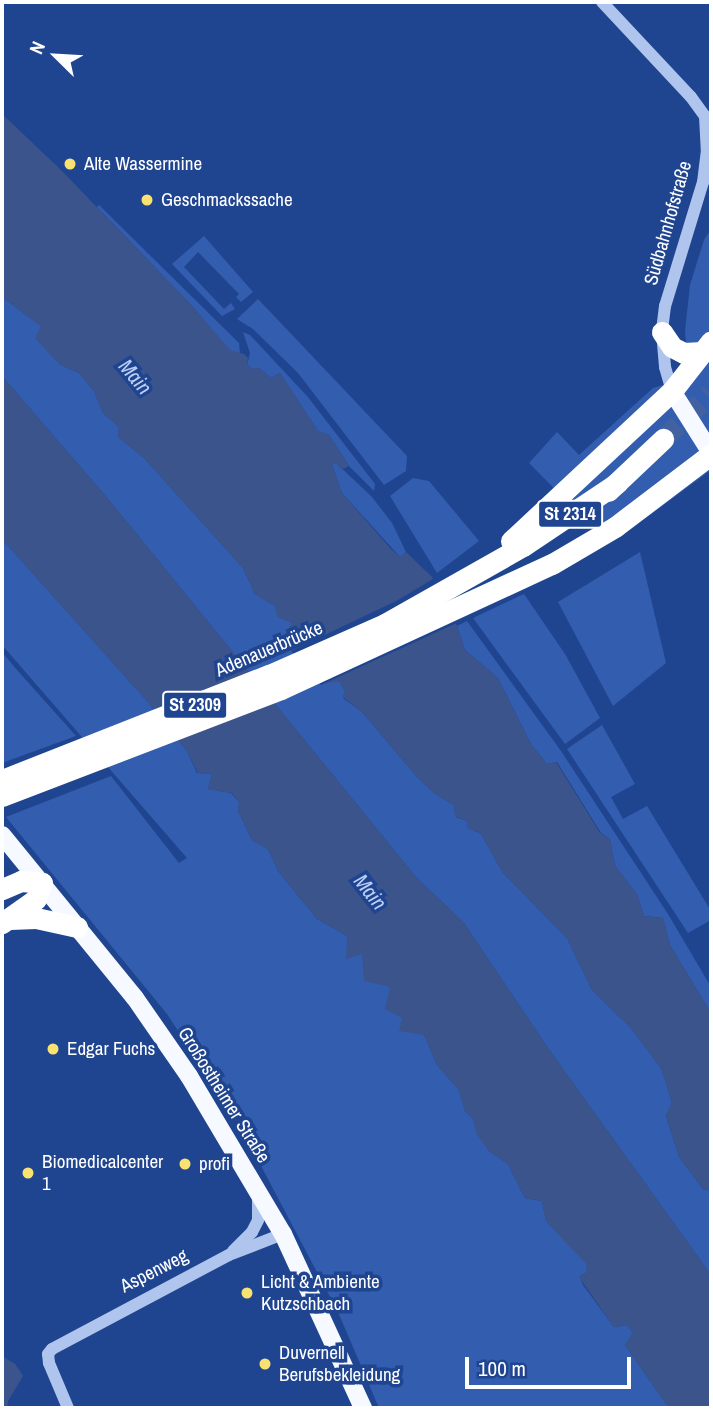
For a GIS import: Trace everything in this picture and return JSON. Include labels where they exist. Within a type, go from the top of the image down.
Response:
[{"type":"highway","points":[[662,332],[672,347],[684,354],[707,346]]},
{"type":"highway","points":[[673,378],[707,346]]},
{"type":"highway","name":"St 2309","points":[[469,577],[621,437],[673,378]]},
{"type":"highway","name":"St 2314","points":[[466,602],[588,510],[663,439]]},
{"type":"highway","points":[[466,602],[552,564],[615,527],[691,472],[711,453]]},
{"type":"highway","name":"St 2314","points":[[469,577],[523,546],[617,483]]},
{"type":"highway","name":"Adenauerbrücke","points":[[2,780],[269,675],[385,624],[469,577]]},
{"type":"highway","name":"Adenauerbrücke","points":[[2,796],[147,743],[359,654],[466,602]]},
{"type":"highway","points":[[2,889],[21,881],[42,883],[36,899],[6,921]]},
{"type":"highway","points":[[6,921],[36,918],[77,927]]},
{"type":"main road","points":[[673,378],[711,453]]},
{"type":"main road","name":"Großostheimer Straße","points":[[2,835],[135,998],[177,1058],[283,1234],[363,1408]]},
{"type":"street","name":"Südbahnhofstraße","points":[[602,2],[691,97],[705,116],[707,183],[668,287],[662,332],[673,378]]},
{"type":"street","points":[[229,1255],[251,1232],[258,1220],[257,1188]]},
{"type":"street","name":"Aspenweg","points":[[68,1408],[48,1354],[128,1306],[229,1255],[283,1234]]},
{"type":"shaded area","points":[[99,205],[239,343],[240,353],[230,351],[194,308],[97,207]]},
{"type":"shaded area","points":[[711,229],[711,470],[647,517],[605,540],[529,463],[557,432],[579,455],[653,388],[689,377],[685,331],[690,285],[704,240]]},
{"type":"shaded area","points":[[204,236],[253,292],[241,302],[236,297],[239,294],[198,252],[184,267],[224,309],[231,303],[235,309],[222,316],[172,264]]},
{"type":"shaded area","points":[[2,297],[41,326],[59,364],[79,373],[94,391],[103,413],[119,427],[118,437],[144,458],[243,568],[255,594],[275,606],[292,623],[296,649],[339,681],[345,691],[343,698],[362,712],[417,777],[435,794],[454,805],[456,817],[467,821],[468,828],[481,834],[503,873],[567,938],[592,990],[631,1028],[661,1068],[672,1102],[666,1116],[679,1157],[703,1189],[711,1191],[711,1275],[548,1048],[464,923],[416,877],[109,500],[2,376]]},
{"type":"shaded area","points":[[258,299],[407,456],[406,471],[384,485],[298,373],[253,329],[237,319]]},
{"type":"shaded area","points":[[243,332],[250,335],[307,396],[375,484],[374,491],[349,466],[329,435],[318,431],[280,373],[271,378],[259,368],[253,369],[247,365],[250,353]]},
{"type":"shaded area","points":[[335,462],[372,497],[392,523],[406,552],[400,557],[342,493],[332,465]]},
{"type":"shaded area","points":[[413,478],[429,481],[479,541],[437,573],[390,496]]},
{"type":"shaded area","points":[[2,539],[147,701],[187,751],[197,773],[212,774],[208,789],[231,793],[239,802],[238,811],[252,840],[268,849],[278,871],[317,919],[347,936],[390,987],[402,1018],[424,1035],[437,1065],[459,1090],[465,1111],[473,1119],[488,1150],[508,1164],[525,1198],[542,1201],[546,1221],[588,1265],[586,1273],[580,1276],[583,1285],[614,1327],[627,1325],[633,1333],[625,1345],[669,1408],[379,1408],[338,1312],[239,1124],[167,1014],[6,817],[111,776],[179,863],[187,858],[2,645]]},
{"type":"shaded area","points":[[640,552],[666,663],[613,706],[558,602]]},
{"type":"shaded area","points":[[524,594],[565,654],[600,718],[565,744],[473,618]]},
{"type":"shaded area","points":[[467,621],[561,751],[668,914],[711,987],[711,1013],[670,945],[663,918],[644,916],[637,894],[615,866],[610,839],[601,833],[557,762],[547,764],[531,744],[498,678],[465,650],[457,626]]},
{"type":"shaded area","points":[[2,652],[17,670],[76,736],[2,763]]},
{"type":"shaded area","points":[[602,725],[635,784],[611,797],[623,819],[647,806],[711,911],[711,920],[688,933],[567,749]]},
{"type":"water","name":"Main","points":[[2,114],[62,171],[194,308],[230,350],[244,354],[248,358],[247,365],[253,369],[259,368],[271,378],[280,373],[318,431],[329,435],[349,466],[343,469],[335,462],[332,465],[342,493],[390,548],[400,557],[406,552],[432,577],[457,626],[465,650],[498,678],[531,744],[547,764],[556,762],[600,833],[610,839],[615,866],[637,894],[644,916],[663,918],[670,945],[711,1013],[711,1191],[703,1189],[679,1157],[666,1115],[672,1102],[661,1068],[631,1028],[592,990],[567,938],[503,873],[481,834],[468,828],[467,821],[455,816],[454,805],[435,794],[417,777],[362,712],[343,697],[345,691],[339,681],[324,684],[296,649],[285,645],[284,635],[292,623],[277,617],[275,606],[255,594],[243,568],[144,458],[118,437],[119,427],[103,413],[94,391],[79,373],[59,364],[35,338],[41,326],[2,297]]},
{"type":"water","name":"Main","points":[[2,376],[109,500],[416,877],[464,923],[548,1048],[711,1275],[711,1408],[669,1408],[625,1345],[633,1333],[627,1325],[614,1327],[579,1277],[586,1273],[587,1265],[546,1221],[542,1201],[525,1198],[508,1164],[488,1150],[476,1133],[473,1119],[465,1111],[459,1090],[437,1065],[424,1035],[399,1031],[402,1018],[385,1009],[390,987],[364,981],[362,954],[346,959],[347,936],[317,919],[278,871],[268,849],[252,840],[238,811],[239,802],[232,793],[208,789],[212,774],[198,773],[187,751],[147,701],[2,539]]},
{"type":"water","points":[[2,1356],[15,1364],[23,1376],[8,1401],[7,1408],[2,1408]]},
{"type":"pier","points":[[436,577],[459,622],[321,685],[291,651],[398,600]]},
{"type":"tunnel","points":[[663,439],[711,393]]},
{"type":"place","name":"Alte Wassermine","points":[[70,164]]},
{"type":"place","name":"Geschmackssache","points":[[147,200]]},
{"type":"place","name":"Edgar Fuchs","points":[[53,1049]]},
{"type":"place","name":"profi","points":[[185,1164]]},
{"type":"place","name":"Biomedicalcenter 1","points":[[28,1173]]},
{"type":"place","name":"Licht & Ambiente Kutzschbach","points":[[247,1293]]},
{"type":"place","name":"Duvernell Berufsbekleidung","points":[[265,1364]]}]
